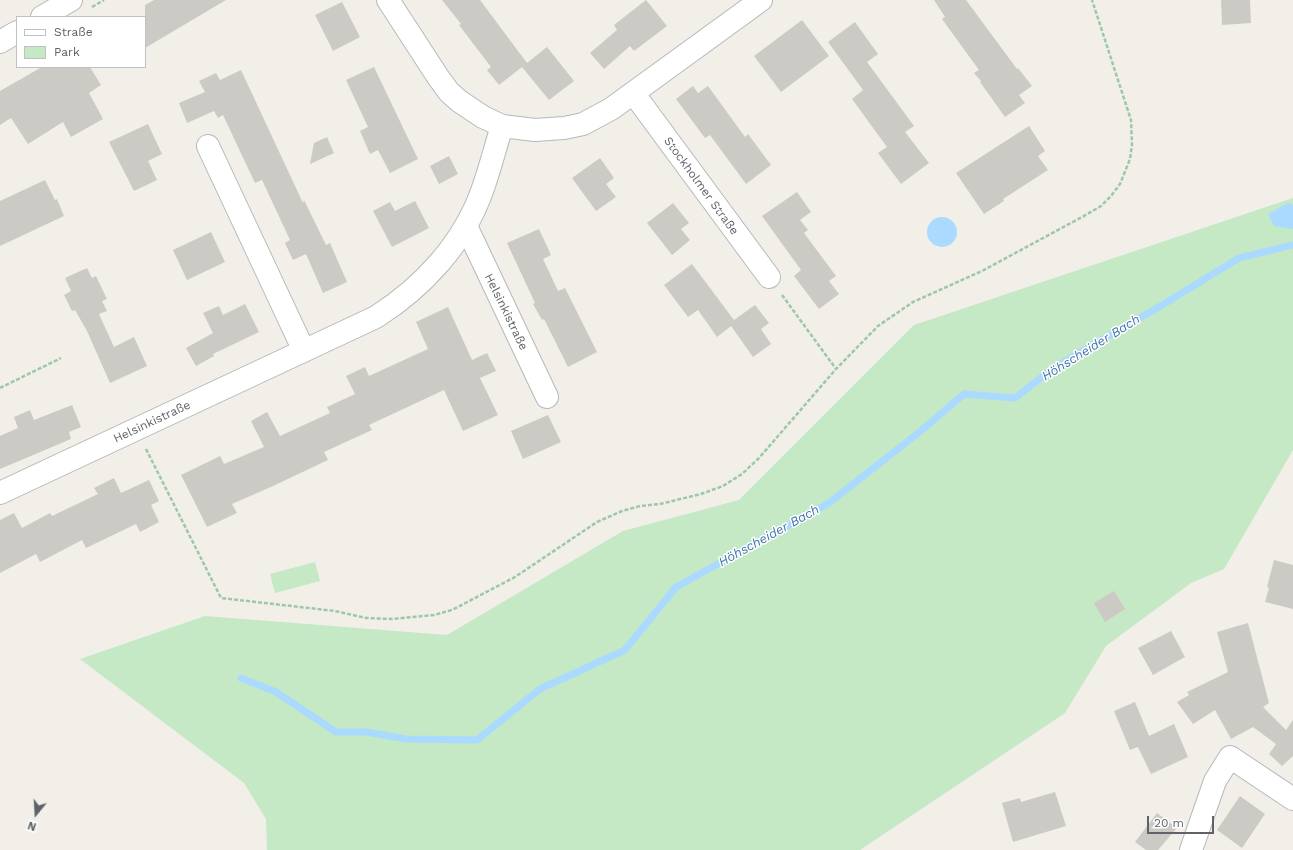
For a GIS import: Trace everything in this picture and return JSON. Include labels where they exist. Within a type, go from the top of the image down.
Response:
[{"type":"street","points":[[44,16],[70,0]]},
{"type":"street","points":[[388,0],[438,77],[459,101],[492,122],[502,126],[535,130],[564,128],[583,124],[612,109],[761,0]]},
{"type":"street","points":[[0,42],[16,33]]},
{"type":"street","name":"Stockholmer Straße","points":[[634,94],[768,277]]},
{"type":"street","name":"Helsinkistraße","points":[[0,493],[376,317],[394,306],[419,286],[431,273],[453,246],[466,226],[482,191],[502,126]]},
{"type":"street","points":[[208,146],[304,351]]},
{"type":"street","name":"Helsinkistraße","points":[[466,226],[547,397]]},
{"type":"street","points":[[1191,850],[1215,781],[1222,755],[1293,799]]},
{"type":"path","points":[[136,429],[221,598],[335,611],[366,618],[414,618],[452,610],[515,577],[553,550],[597,522],[622,511],[640,506],[660,504],[723,486],[742,474],[759,458],[836,369],[878,326],[913,302],[982,271],[1101,206],[1120,184],[1130,159],[1132,145],[1131,120],[1092,0]]},
{"type":"path","points":[[768,277],[836,369]]},
{"type":"path","points":[[0,388],[61,358]]},
{"type":"green space","points":[[1293,198],[1293,450],[1224,569],[1191,583],[1106,646],[1065,713],[860,850],[267,850],[266,819],[244,783],[80,659],[205,616],[447,635],[623,531],[739,500],[914,325]]},
{"type":"green space","points":[[315,562],[320,581],[275,593],[270,574]]},
{"type":"water","points":[[1288,203],[1293,205],[1293,229],[1274,226],[1268,214]]},
{"type":"water","points":[[942,217],[948,218],[956,226],[956,238],[948,246],[942,247],[936,246],[928,238],[927,232],[928,226],[936,218]]},
{"type":"building","points":[[154,0],[226,0],[146,47],[145,5]]},
{"type":"building","points":[[442,0],[480,0],[527,63],[547,47],[574,81],[549,100],[522,67],[499,85],[487,70],[491,67]]},
{"type":"building","points":[[646,0],[667,26],[634,51],[630,46],[604,69],[590,53],[617,30],[614,25]]},
{"type":"building","points":[[934,0],[966,0],[1017,69],[1018,68],[1032,86],[1019,95],[1025,103],[1005,117],[974,73],[979,70],[942,19],[945,17]]},
{"type":"building","points":[[1221,0],[1250,0],[1251,23],[1222,25]]},
{"type":"building","points":[[342,2],[360,37],[333,51],[315,15]]},
{"type":"building","points":[[802,20],[829,56],[781,92],[754,56]]},
{"type":"building","points":[[855,22],[878,54],[867,62],[914,126],[905,132],[929,163],[901,184],[878,153],[887,147],[852,99],[863,90],[828,42]]},
{"type":"building","points":[[374,67],[418,159],[390,173],[378,150],[370,154],[360,131],[368,127],[346,80]]},
{"type":"building","points":[[40,68],[91,68],[101,85],[89,93],[103,119],[71,137],[63,122],[28,144],[11,118],[0,125],[0,91]]},
{"type":"building","points":[[241,70],[303,203],[304,200],[326,245],[330,243],[347,282],[323,293],[306,254],[293,260],[285,243],[290,240],[262,180],[255,183],[223,115],[218,118],[214,111],[187,123],[179,103],[205,92],[199,81],[216,73],[220,80]]},
{"type":"building","points":[[693,86],[698,93],[708,86],[745,137],[748,134],[771,165],[746,184],[710,135],[705,138],[676,99]]},
{"type":"building","points":[[148,124],[162,154],[148,161],[157,180],[134,191],[109,142]]},
{"type":"building","points":[[1029,126],[1045,151],[1038,156],[1048,170],[1003,199],[1004,201],[984,214],[956,173]]},
{"type":"building","points":[[327,137],[334,153],[310,164],[314,143]]},
{"type":"building","points":[[449,156],[458,174],[439,184],[430,166]]},
{"type":"building","points":[[600,158],[614,178],[606,184],[616,197],[596,211],[572,178]]},
{"type":"building","points":[[45,180],[55,200],[57,199],[64,216],[0,246],[0,201]]},
{"type":"building","points":[[797,192],[811,212],[800,220],[808,230],[804,233],[836,276],[829,281],[839,294],[819,309],[794,276],[801,270],[762,216]]},
{"type":"building","points":[[415,201],[429,228],[392,247],[373,211],[390,202],[395,211]]},
{"type":"building","points":[[673,203],[689,223],[681,229],[690,240],[672,255],[647,223]]},
{"type":"building","points":[[539,229],[551,255],[543,259],[558,291],[565,288],[597,352],[568,367],[544,319],[542,320],[533,304],[535,303],[507,243]]},
{"type":"building","points":[[211,232],[225,262],[187,280],[173,250]]},
{"type":"building","points":[[692,264],[734,320],[755,305],[769,323],[761,329],[771,344],[753,357],[731,326],[717,337],[698,310],[688,317],[664,285]]},
{"type":"building","points":[[87,268],[92,278],[96,276],[107,299],[102,301],[107,311],[99,314],[114,347],[134,337],[147,366],[110,383],[87,331],[75,310],[72,311],[64,295],[71,291],[65,278]]},
{"type":"building","points":[[245,304],[259,332],[213,354],[214,356],[196,366],[186,348],[213,333],[203,313],[219,306],[223,315]]},
{"type":"building","points":[[448,307],[472,360],[487,353],[496,371],[480,378],[498,415],[463,431],[444,390],[369,425],[372,430],[324,452],[328,460],[232,504],[237,513],[207,527],[181,475],[220,456],[224,464],[264,447],[251,421],[267,412],[280,436],[330,413],[327,407],[355,394],[346,376],[365,367],[369,376],[428,349],[416,322]]},
{"type":"building","points":[[72,405],[81,427],[69,432],[71,439],[0,469],[0,436],[18,428],[14,417],[30,410],[34,420]]},
{"type":"building","points":[[548,415],[561,442],[523,459],[511,431]]},
{"type":"building","points":[[114,478],[121,493],[149,480],[159,501],[151,505],[159,522],[140,532],[136,524],[86,548],[82,540],[40,562],[36,554],[0,573],[0,520],[14,513],[22,528],[50,513],[52,516],[98,494],[94,488]]},
{"type":"building","points":[[1274,560],[1293,565],[1293,609],[1265,602]]},
{"type":"building","points":[[1114,591],[1125,609],[1105,622],[1094,603]]},
{"type":"building","points":[[1248,623],[1269,703],[1263,707],[1286,730],[1293,720],[1293,756],[1282,766],[1269,754],[1276,744],[1253,727],[1231,739],[1215,710],[1193,724],[1177,702],[1189,695],[1187,692],[1228,672],[1217,632]]},
{"type":"building","points":[[1171,631],[1185,657],[1153,675],[1138,648]]},
{"type":"building","points":[[1135,702],[1149,736],[1174,724],[1188,757],[1151,774],[1138,747],[1130,750],[1114,711]]},
{"type":"building","points":[[1055,792],[1066,826],[1013,842],[1002,803],[1020,798],[1021,802]]},
{"type":"building","points":[[1240,796],[1265,814],[1242,848],[1217,830]]},
{"type":"building","points":[[1157,813],[1177,828],[1158,850],[1146,850],[1135,842]]},
{"type":"waterway","name":"Höhscheider Bach","points":[[241,678],[276,692],[336,732],[366,732],[406,739],[477,740],[540,689],[625,650],[676,587],[829,503],[922,430],[964,394],[1015,398],[1055,367],[1164,304],[1239,258],[1293,245]]}]
